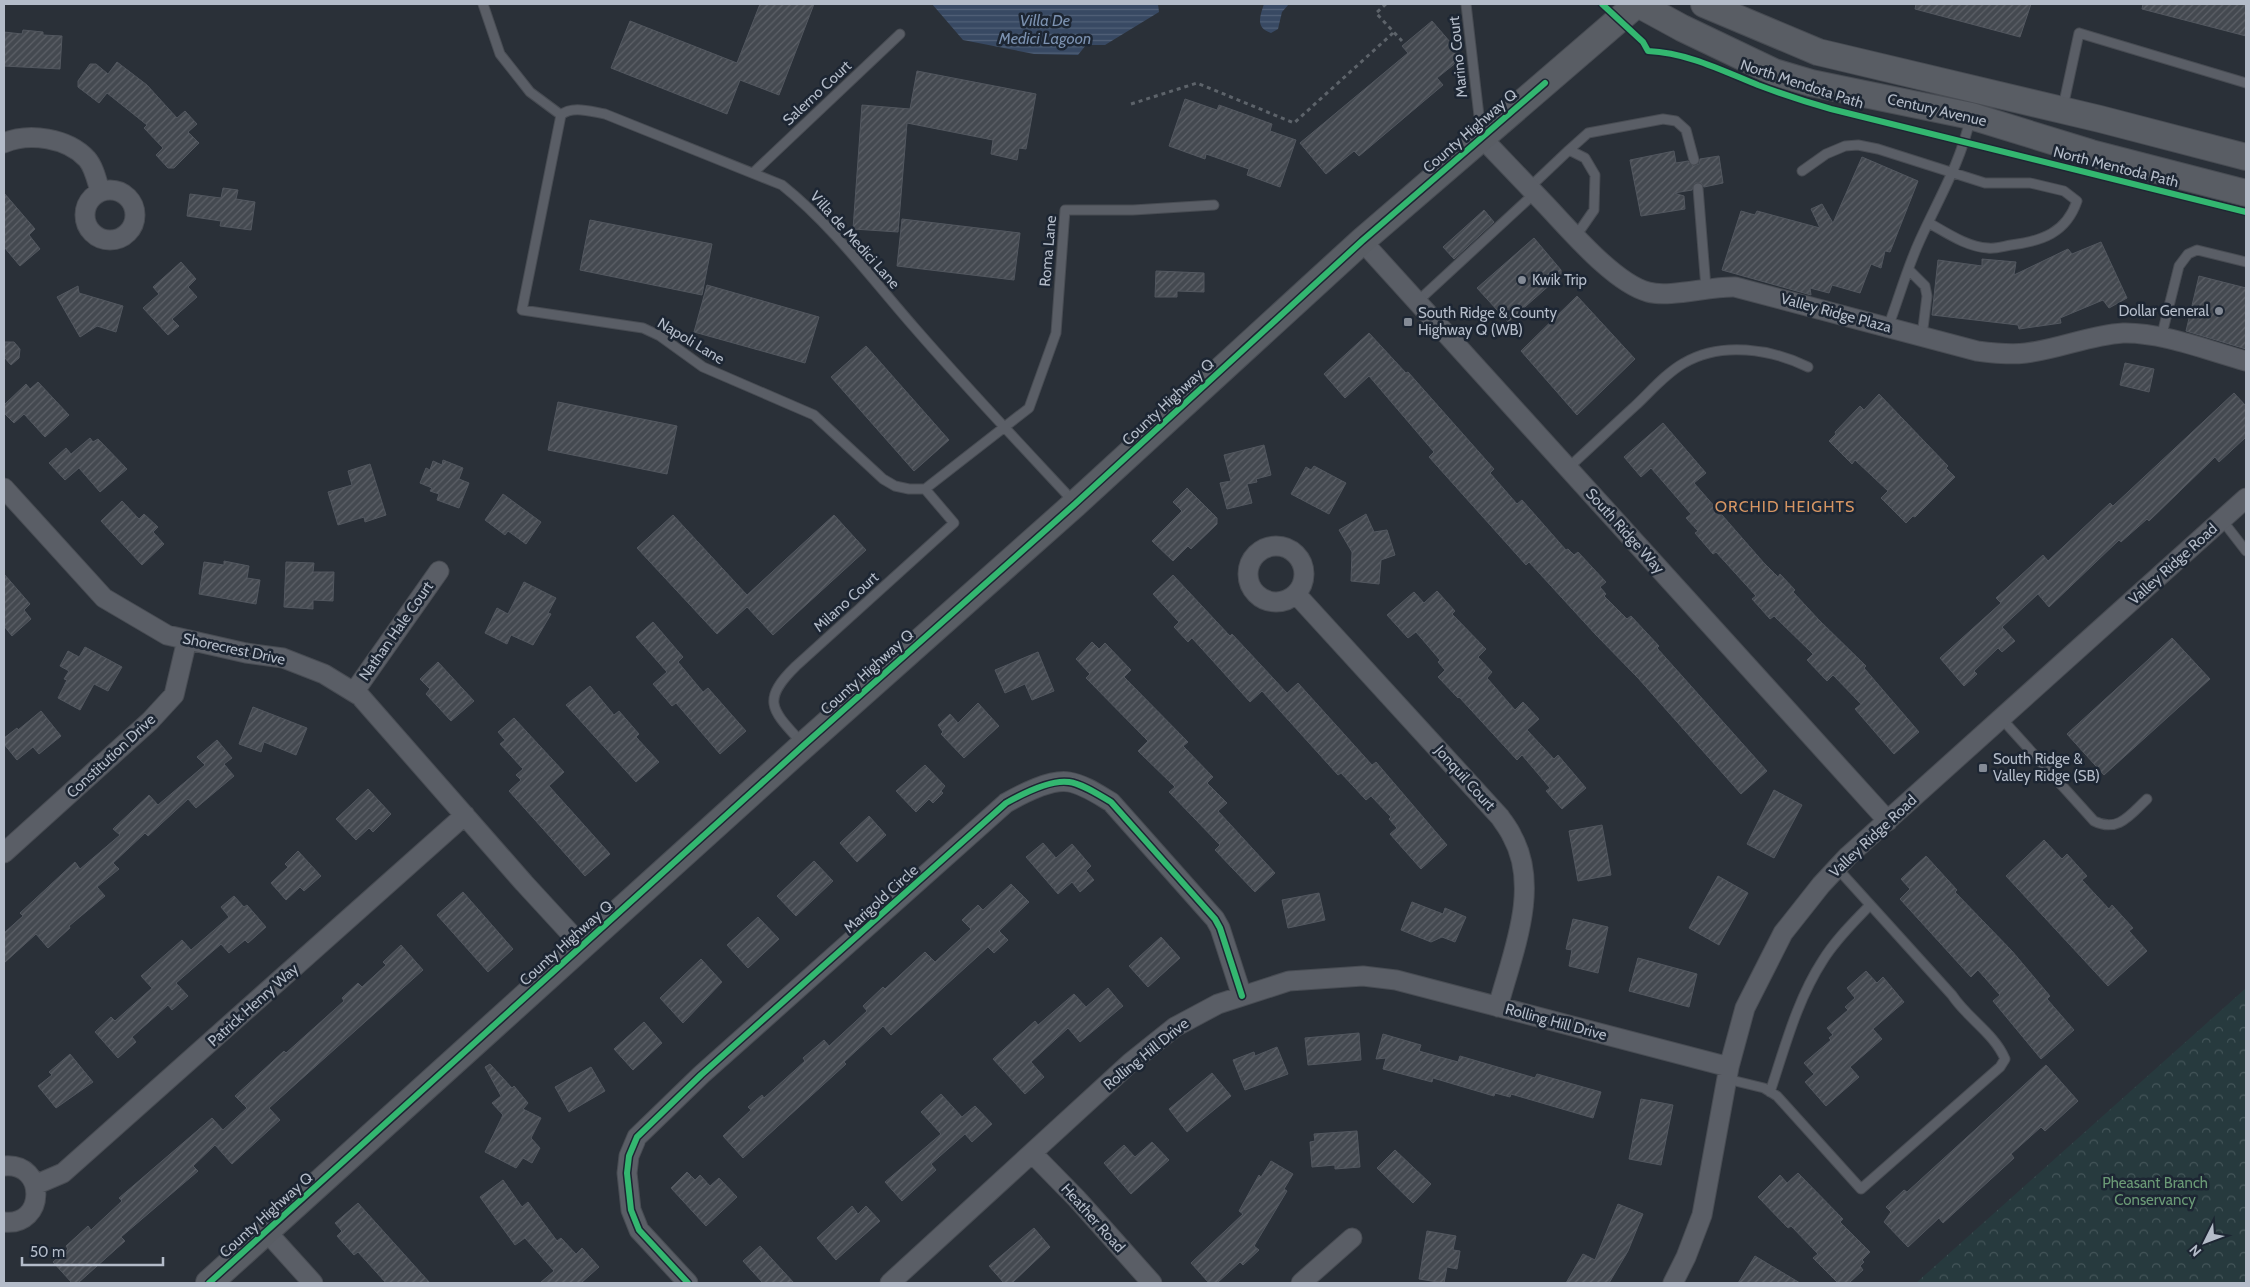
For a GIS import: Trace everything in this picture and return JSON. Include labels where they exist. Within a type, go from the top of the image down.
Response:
[{"type":"main road","name":"County Highway Q","points":[[209,1283],[804,745],[1076,504],[1362,241],[1637,4]]},
{"type":"main road","name":"Century Avenue","points":[[1637,4],[1690,32],[1774,72],[1811,83],[1971,116],[2091,153],[2246,193]]},
{"type":"main road","name":"Century Avenue","points":[[1704,4],[1818,52],[2062,110],[2246,157]]},
{"type":"street","points":[[4,142],[24,137],[53,140],[77,151],[88,160],[100,191]]},
{"type":"street","name":"Valley Ridge Plaza","points":[[1482,138],[1576,236],[1608,266],[1634,285],[1648,292],[1678,292],[1706,288],[1735,287],[1977,351],[2003,354],[2027,353],[2086,338],[2124,333],[2161,338],[2246,361]]},
{"type":"street","name":"South Ridge Way","points":[[1362,241],[1888,821]]},
{"type":"street","name":"Shorecrest Drive","points":[[6,494],[104,598],[167,635],[246,653],[283,658],[324,674],[360,696],[582,946]]},
{"type":"street","name":"Valley Ridge Road","points":[[1673,1283],[1693,1242],[1702,1215],[1728,1073],[1745,1008],[1765,967],[1793,920],[1837,868],[2246,498]]},
{"type":"street","name":"Nathan Hale Court","points":[[354,692],[439,571]]},
{"type":"street","name":"Jonquil Court","points":[[1296,594],[1500,816],[1513,837],[1522,864],[1523,915],[1498,1007]]},
{"type":"street","name":"Constitution Drive","points":[[4,854],[150,721],[174,695],[188,640]]},
{"type":"street","name":"Marigold Circle","points":[[688,1283],[639,1230],[631,1210],[627,1173],[629,1156],[637,1137],[746,1035],[1006,804],[1021,794],[1044,786],[1068,782],[1089,790],[1111,802],[1214,919],[1220,928],[1242,996]]},
{"type":"street","name":"Patrick Henry Way","points":[[35,1185],[63,1173],[465,815]]},
{"type":"street","name":"Rolling Hill Drive","points":[[890,1283],[1130,1063],[1175,1026],[1218,1004],[1289,981],[1362,976],[1396,980],[1498,1007],[1728,1073]]},
{"type":"street","name":"Heather Road","points":[[1032,1153],[1077,1199],[1152,1283]]},
{"type":"street","points":[[4,1166],[15,1166],[24,1170],[35,1185],[37,1194],[31,1212],[16,1222],[4,1222]]},
{"type":"street","points":[[266,1231],[313,1283]]},
{"type":"street","points":[[1301,1283],[1352,1238]]},
{"type":"lane","points":[[483,4],[500,54],[530,92],[561,115]]},
{"type":"lane","name":"Marino Court","points":[[1466,4],[1482,138]]},
{"type":"lane","points":[[2062,110],[2079,33],[2246,83]]},
{"type":"lane","name":"Salerno Court","points":[[753,173],[900,34]]},
{"type":"lane","name":"Villa de Medici Lane","points":[[561,115],[566,111],[575,110],[606,114],[782,185],[799,198],[825,226],[1076,504]]},
{"type":"lane","name":"Napoli Lane","points":[[561,115],[522,310],[643,328],[660,336],[703,367],[814,414],[883,479],[895,486],[909,489],[925,489]]},
{"type":"lane","points":[[1888,327],[1920,240],[1965,142],[1971,116]]},
{"type":"lane","points":[[1418,301],[1588,133],[1663,118],[1676,120],[1686,130],[1694,160]]},
{"type":"lane","points":[[1802,171],[1826,154],[1845,146],[1858,145],[1878,149],[1985,183],[2030,183],[2064,191],[2077,201],[2072,214],[2062,228],[2049,236],[2024,244],[1989,249],[1959,240],[1929,223]]},
{"type":"lane","points":[[1569,150],[1585,158],[1595,176],[1594,210],[1576,236]]},
{"type":"lane","points":[[1698,188],[1706,288]]},
{"type":"lane","name":"Roma Lane","points":[[1004,426],[1029,408],[1056,333],[1065,210],[1133,210],[1214,204]]},
{"type":"lane","points":[[2161,338],[2179,266],[2188,254],[2197,250],[2245,261],[2246,252]]},
{"type":"lane","points":[[1909,270],[1925,286],[1927,296],[1922,336]]},
{"type":"lane","points":[[1568,468],[1665,378],[1683,363],[1702,355],[1728,349],[1759,352],[1794,360],[1808,367]]},
{"type":"lane","points":[[925,489],[946,475],[1004,426]]},
{"type":"lane","name":"Milano Court","points":[[804,745],[781,719],[773,705],[774,694],[780,681],[954,523],[925,489]]},
{"type":"lane","points":[[2222,520],[2246,551]]},
{"type":"lane","points":[[2002,718],[2094,821],[2111,826],[2119,824],[2147,799]]},
{"type":"lane","points":[[1728,1073],[1764,1088],[1777,1096],[1861,1189],[2000,1067],[2005,1059],[2000,1047],[1959,1005],[1837,868]]},
{"type":"lane","points":[[1770,1092],[1796,1012],[1809,984],[1841,935],[1870,905]]},
{"type":"path","points":[[1386,4],[1376,13],[1402,41]]},
{"type":"path","points":[[1131,104],[1197,83],[1294,123],[1393,33]]},
{"type":"green space","name":"Pheasant Branch Conservancy","points":[[2246,988],[2246,1283],[1916,1283]]},
{"type":"water","name":"Villa De Medici Lagoon","points":[[932,4],[1158,4],[1159,12],[1105,45],[1086,45],[1078,55],[1034,54],[963,40]]},
{"type":"water","points":[[1264,4],[1289,4],[1282,12],[1278,29],[1271,33],[1263,28],[1260,21]]},
{"type":"building","points":[[760,4],[814,4],[779,95],[740,80],[727,114],[611,68],[630,21],[737,63]]},
{"type":"building","points":[[1916,4],[2031,4],[2020,37],[1915,9]]},
{"type":"building","points":[[2143,4],[2246,4],[2246,36],[2142,9]]},
{"type":"building","points":[[1432,21],[1463,57],[1437,78],[1443,85],[1359,156],[1354,151],[1326,174],[1300,143],[1408,53],[1402,46]]},
{"type":"building","points":[[23,30],[43,32],[43,35],[62,36],[60,69],[4,66],[4,32],[22,34]]},
{"type":"building","points":[[117,62],[147,85],[177,118],[185,111],[197,124],[188,132],[199,143],[174,168],[168,168],[156,155],[163,148],[144,128],[147,125],[107,93],[99,103],[78,87],[78,81],[90,64],[96,64],[108,74]]},
{"type":"building","points":[[917,71],[1036,94],[1026,149],[1019,148],[1017,160],[991,154],[993,140],[907,123],[898,232],[853,229],[862,105],[910,109]]},
{"type":"building","points":[[1185,99],[1217,110],[1219,105],[1272,124],[1270,131],[1296,140],[1280,187],[1247,175],[1249,169],[1206,154],[1205,159],[1169,146]]},
{"type":"building","points":[[1674,151],[1676,163],[1688,161],[1693,166],[1699,164],[1700,159],[1719,156],[1723,183],[1704,187],[1701,183],[1695,183],[1692,190],[1674,193],[1684,196],[1685,209],[1641,216],[1630,160]]},
{"type":"building","points":[[1862,157],[1918,181],[1890,252],[1885,251],[1881,268],[1871,264],[1860,293],[1832,285],[1829,293],[1810,288],[1811,295],[1722,270],[1741,211],[1755,215],[1757,211],[1820,228],[1811,209],[1822,204],[1833,223]]},
{"type":"building","points":[[223,188],[238,190],[236,199],[255,202],[251,230],[220,226],[221,221],[187,216],[190,194],[221,198]]},
{"type":"building","points":[[4,193],[35,229],[29,235],[40,249],[20,266],[4,247]]},
{"type":"building","points":[[1484,210],[1494,222],[1454,259],[1443,247]]},
{"type":"building","points":[[902,219],[1020,233],[1014,280],[897,266]]},
{"type":"building","points":[[590,220],[712,244],[702,295],[580,270]]},
{"type":"building","name":"Kwik Trip","points":[[1534,238],[1561,270],[1561,275],[1508,322],[1477,288]]},
{"type":"building","points":[[2101,242],[2127,298],[2109,308],[2103,300],[2060,318],[2061,323],[2019,329],[2018,325],[1932,315],[1938,260],[1982,266],[1982,259],[2016,262],[2014,275],[2068,249],[2072,254]]},
{"type":"building","points":[[181,262],[196,279],[188,287],[197,297],[172,319],[179,326],[168,335],[143,308],[159,294],[153,287]]},
{"type":"building","points":[[1156,271],[1204,273],[1204,292],[1177,291],[1177,297],[1155,297]]},
{"type":"building","name":"Dollar General","points":[[2199,276],[2246,288],[2246,349],[2186,331]]},
{"type":"building","points":[[707,285],[819,317],[805,363],[694,332]]},
{"type":"building","points":[[78,286],[79,293],[123,306],[116,332],[97,326],[80,337],[57,297]]},
{"type":"building","points":[[1577,296],[1635,359],[1577,415],[1521,351]]},
{"type":"building","points":[[1369,333],[1406,373],[1408,372],[1494,469],[1490,473],[1517,504],[1522,500],[1566,550],[1568,549],[1574,555],[1578,552],[1606,582],[1600,587],[1606,594],[1604,596],[1627,619],[1631,616],[1659,646],[1657,648],[1767,771],[1741,794],[1638,678],[1529,562],[1526,565],[1429,457],[1434,452],[1369,376],[1345,398],[1324,374]]},
{"type":"building","points":[[4,342],[14,342],[20,349],[19,358],[11,365],[4,357]]},
{"type":"building","points":[[866,346],[949,440],[914,471],[831,377]]},
{"type":"building","points":[[2125,363],[2154,369],[2149,392],[2120,385]]},
{"type":"building","points":[[38,382],[69,415],[45,437],[24,414],[14,423],[4,413],[4,405],[26,384],[30,389]]},
{"type":"building","points":[[2234,393],[2246,406],[2246,437],[2219,462],[2215,457],[2149,521],[2147,519],[2121,542],[2119,540],[2049,607],[2038,594],[2002,627],[2015,641],[2002,652],[1998,648],[1974,671],[1977,674],[1964,686],[1940,658],[2001,603],[1996,598],[2043,555],[2048,561],[2110,503],[2113,506]]},
{"type":"building","points":[[1879,394],[1948,466],[1946,468],[1955,477],[1915,517],[1913,516],[1906,523],[1881,498],[1888,491],[1855,460],[1852,464],[1829,441],[1860,406],[1864,410]]},
{"type":"building","points":[[558,402],[677,426],[667,474],[548,450]]},
{"type":"building","points":[[1663,423],[1706,473],[1694,483],[1764,563],[1778,577],[1780,574],[1795,590],[1793,592],[1819,620],[1866,666],[1864,668],[1919,732],[1894,754],[1855,709],[1861,704],[1833,675],[1827,681],[1807,660],[1813,654],[1774,616],[1770,619],[1752,599],[1756,596],[1716,552],[1713,554],[1695,533],[1698,531],[1686,518],[1691,514],[1651,468],[1641,477],[1624,457]]},
{"type":"building","points":[[90,438],[93,442],[98,439],[127,469],[100,492],[79,468],[65,480],[49,463],[66,448],[71,454]]},
{"type":"building","points":[[1264,445],[1271,475],[1256,479],[1257,482],[1247,484],[1252,503],[1227,509],[1220,483],[1231,481],[1224,455]]},
{"type":"building","points":[[443,460],[463,468],[459,479],[469,483],[459,508],[437,500],[439,494],[430,491],[432,488],[420,483],[426,468],[430,470],[433,461],[442,465]]},
{"type":"building","points":[[370,464],[386,515],[365,522],[364,517],[338,525],[328,492],[352,485],[348,471]]},
{"type":"building","points":[[1314,466],[1346,483],[1329,514],[1291,494],[1306,467],[1311,470]]},
{"type":"building","points":[[1187,488],[1217,518],[1217,524],[1191,549],[1188,546],[1173,561],[1152,541],[1182,511],[1173,502]]},
{"type":"building","points":[[503,494],[541,522],[526,544],[508,531],[505,535],[485,520]]},
{"type":"building","points":[[122,501],[139,519],[144,514],[158,527],[153,532],[164,544],[142,565],[101,521]]},
{"type":"building","points":[[1366,514],[1374,532],[1387,530],[1395,555],[1381,560],[1379,584],[1351,581],[1352,552],[1339,530]]},
{"type":"building","points":[[673,515],[747,595],[834,515],[866,550],[773,635],[747,607],[717,634],[637,548]]},
{"type":"building","points":[[224,561],[249,566],[247,578],[260,580],[256,604],[199,594],[204,562],[224,565]]},
{"type":"building","points":[[286,562],[314,563],[313,572],[334,572],[333,601],[313,600],[313,609],[284,607]]},
{"type":"building","points":[[4,574],[30,604],[24,610],[31,619],[12,636],[4,626]]},
{"type":"building","points":[[1173,575],[1287,693],[1298,683],[1372,765],[1376,762],[1447,845],[1421,869],[1390,834],[1397,828],[1389,819],[1391,817],[1371,796],[1366,800],[1341,773],[1338,775],[1262,691],[1250,702],[1192,638],[1188,642],[1174,627],[1179,622],[1153,594]]},
{"type":"building","points":[[524,582],[556,598],[548,613],[551,614],[533,645],[511,635],[507,644],[485,633],[497,608],[508,614]]},
{"type":"building","points":[[1437,591],[1455,611],[1452,614],[1486,649],[1478,657],[1492,672],[1487,678],[1515,710],[1523,702],[1539,719],[1527,730],[1554,759],[1558,755],[1586,788],[1562,809],[1546,791],[1550,788],[1522,755],[1517,760],[1438,677],[1445,670],[1438,662],[1440,660],[1416,632],[1408,638],[1387,615],[1414,592],[1424,603]]},
{"type":"building","points":[[653,622],[683,657],[678,662],[703,692],[708,688],[746,731],[720,754],[676,703],[672,706],[653,684],[667,672],[636,637]]},
{"type":"building","points":[[2172,638],[2210,679],[2104,775],[2067,734]]},
{"type":"building","points":[[1092,642],[1099,649],[1105,643],[1131,670],[1124,677],[1188,742],[1183,746],[1213,777],[1207,783],[1227,803],[1218,811],[1275,873],[1255,892],[1215,850],[1220,845],[1169,792],[1175,787],[1138,751],[1148,741],[1086,678],[1090,674],[1076,659]]},
{"type":"building","points":[[85,647],[122,667],[108,691],[94,684],[80,710],[58,698],[67,680],[64,679],[69,671],[60,666],[68,651],[79,657]]},
{"type":"building","points":[[1038,652],[1054,691],[1032,700],[1025,684],[1005,693],[995,670]]},
{"type":"building","points":[[438,662],[474,701],[451,721],[426,694],[430,689],[420,679]]},
{"type":"building","points":[[590,686],[614,715],[619,711],[639,734],[636,737],[659,762],[636,782],[566,705]]},
{"type":"building","points":[[978,703],[999,726],[964,758],[941,734],[943,732],[938,725],[950,714],[958,723]]},
{"type":"building","points":[[253,707],[307,728],[296,755],[264,742],[261,752],[239,744]]},
{"type":"building","points":[[41,711],[61,736],[39,754],[33,747],[17,760],[4,744],[4,738],[17,728],[18,730]]},
{"type":"building","points":[[514,718],[564,772],[549,786],[610,854],[585,876],[509,791],[521,780],[516,775],[523,769],[500,744],[505,740],[498,732]]},
{"type":"building","points":[[217,740],[232,758],[224,764],[234,776],[196,808],[188,799],[148,836],[145,833],[113,863],[119,869],[97,887],[105,896],[69,926],[70,928],[48,948],[36,934],[4,963],[4,933],[23,916],[20,913],[75,862],[80,869],[120,835],[113,829],[149,795],[158,805],[205,765],[197,757]]},
{"type":"building","points":[[925,765],[945,786],[941,791],[943,793],[933,803],[929,799],[916,812],[896,791]]},
{"type":"building","points":[[368,789],[391,814],[373,832],[369,828],[356,840],[336,819]]},
{"type":"building","points":[[1774,790],[1802,805],[1774,858],[1747,844]]},
{"type":"building","points":[[869,816],[886,835],[857,862],[840,843]]},
{"type":"building","points":[[1602,825],[1611,875],[1578,881],[1569,831]]},
{"type":"building","points":[[2044,840],[2062,859],[2067,854],[2087,876],[2082,880],[2109,909],[2112,905],[2133,928],[2129,931],[2147,951],[2108,986],[2006,876]]},
{"type":"building","points":[[1043,843],[1056,858],[1072,844],[1091,866],[1086,871],[1094,880],[1080,892],[1072,882],[1058,894],[1026,857]]},
{"type":"building","points":[[298,851],[321,876],[304,891],[300,887],[286,900],[271,883],[288,867],[285,864]]},
{"type":"building","points":[[1926,856],[1957,890],[1955,892],[2012,951],[2050,996],[2047,999],[2074,1030],[2041,1059],[1993,1001],[2000,995],[1978,970],[1971,977],[1900,899],[1910,889],[1901,879]]},
{"type":"building","points":[[814,861],[833,881],[796,916],[777,896]]},
{"type":"building","points":[[1718,876],[1748,893],[1719,945],[1689,928]]},
{"type":"building","points":[[1011,884],[1029,902],[999,931],[1008,940],[994,953],[988,947],[891,1035],[883,1026],[844,1062],[846,1064],[743,1158],[723,1136],[751,1110],[748,1107],[762,1095],[764,1098],[805,1061],[803,1058],[824,1040],[829,1046],[867,1011],[863,1006],[883,987],[885,989],[925,952],[935,962],[971,929],[962,920],[978,905],[983,910]]},
{"type":"building","points":[[463,892],[513,949],[488,972],[437,915]]},
{"type":"building","points":[[1319,893],[1325,920],[1288,928],[1282,900]]},
{"type":"building","points":[[234,896],[244,907],[247,905],[266,927],[248,943],[245,940],[229,953],[221,944],[176,983],[188,996],[172,1010],[168,1005],[132,1037],[136,1042],[118,1058],[95,1032],[111,1017],[115,1021],[152,988],[141,976],[182,940],[191,950],[229,917],[221,907]]},
{"type":"building","points":[[1412,902],[1443,914],[1445,908],[1466,917],[1455,942],[1442,937],[1431,942],[1401,930]]},
{"type":"building","points":[[758,917],[779,939],[748,968],[727,945]]},
{"type":"building","points":[[1573,919],[1608,927],[1598,973],[1569,966],[1572,950],[1566,949]]},
{"type":"building","points":[[1161,937],[1180,958],[1148,987],[1129,966]]},
{"type":"building","points":[[401,945],[423,970],[269,1108],[280,1120],[232,1164],[215,1145],[193,1166],[198,1171],[121,1237],[125,1241],[78,1283],[72,1283],[53,1262],[68,1249],[66,1246],[88,1226],[91,1230],[122,1201],[119,1198],[212,1118],[223,1130],[247,1108],[235,1096],[284,1051],[286,1053],[344,1001],[342,998],[358,983],[362,987],[386,965],[383,962]]},
{"type":"building","points":[[1638,958],[1697,974],[1689,1007],[1629,991]]},
{"type":"building","points":[[701,959],[722,982],[683,1023],[660,998]]},
{"type":"building","points":[[1866,971],[1877,983],[1883,977],[1904,1002],[1873,1029],[1882,1039],[1850,1067],[1859,1077],[1826,1106],[1805,1082],[1814,1074],[1804,1063],[1831,1040],[1829,1038],[1833,1035],[1827,1028],[1848,1010],[1845,1007],[1855,998],[1847,988]]},
{"type":"building","points":[[1108,988],[1123,1006],[1080,1042],[1068,1028],[1031,1062],[1044,1077],[1025,1094],[993,1059],[1035,1021],[1038,1025],[1074,994],[1086,1007]]},
{"type":"building","points":[[644,1022],[662,1043],[633,1070],[614,1049]]},
{"type":"building","points":[[1359,1033],[1361,1060],[1308,1065],[1305,1038]]},
{"type":"building","points":[[1383,1034],[1421,1045],[1419,1051],[1458,1062],[1460,1056],[1535,1078],[1537,1074],[1601,1092],[1593,1118],[1511,1094],[1510,1097],[1495,1093],[1494,1096],[1433,1078],[1432,1082],[1383,1069],[1386,1058],[1376,1059]]},
{"type":"building","points":[[1277,1047],[1288,1074],[1245,1090],[1233,1060],[1254,1052],[1255,1056]]},
{"type":"building","points":[[70,1054],[93,1082],[56,1108],[38,1086],[52,1075],[49,1072]]},
{"type":"building","points":[[490,1064],[512,1088],[514,1086],[528,1103],[523,1109],[541,1118],[531,1138],[540,1148],[532,1163],[523,1158],[516,1168],[485,1152],[503,1115],[492,1103],[501,1096],[485,1067]]},
{"type":"building","points":[[2046,1065],[2078,1101],[2045,1131],[2041,1127],[2011,1154],[2014,1158],[1943,1223],[1939,1218],[1908,1247],[1884,1222],[1891,1212],[1886,1207],[1904,1190],[1907,1192]]},
{"type":"building","points":[[591,1067],[605,1091],[569,1112],[555,1087]]},
{"type":"building","points":[[1212,1073],[1231,1096],[1187,1132],[1169,1109]]},
{"type":"building","points":[[941,1094],[962,1117],[975,1106],[992,1124],[972,1142],[965,1134],[931,1164],[936,1170],[902,1201],[885,1182],[941,1134],[921,1112]]},
{"type":"building","points":[[1641,1099],[1673,1105],[1661,1165],[1629,1159]]},
{"type":"building","points":[[1357,1131],[1360,1167],[1335,1169],[1335,1165],[1312,1167],[1310,1142],[1315,1141],[1314,1134]]},
{"type":"building","points":[[1152,1142],[1169,1160],[1131,1194],[1104,1163],[1124,1145],[1135,1157]]},
{"type":"building","points":[[1395,1150],[1431,1184],[1413,1203],[1377,1168]]},
{"type":"building","points":[[1271,1161],[1293,1174],[1284,1189],[1287,1191],[1254,1246],[1259,1250],[1243,1265],[1240,1262],[1217,1283],[1209,1283],[1191,1263],[1243,1214],[1239,1211],[1259,1175],[1261,1177]]},
{"type":"building","points":[[687,1172],[695,1180],[700,1175],[710,1186],[719,1178],[737,1197],[706,1226],[671,1188]]},
{"type":"building","points":[[1798,1173],[1843,1219],[1840,1222],[1870,1252],[1862,1260],[1864,1262],[1860,1266],[1863,1270],[1849,1283],[1838,1283],[1813,1258],[1818,1254],[1791,1226],[1788,1228],[1758,1197],[1780,1175],[1787,1183]]},
{"type":"building","points":[[503,1180],[522,1207],[528,1202],[557,1241],[561,1238],[576,1254],[582,1248],[599,1267],[581,1283],[540,1283],[554,1271],[525,1238],[515,1245],[480,1197]]},
{"type":"building","points":[[358,1203],[430,1283],[386,1283],[358,1252],[354,1255],[337,1236],[342,1231],[335,1223]]},
{"type":"building","points":[[1618,1204],[1643,1214],[1628,1251],[1609,1283],[1566,1283],[1583,1254],[1595,1260]]},
{"type":"building","points":[[852,1206],[858,1214],[866,1206],[880,1221],[836,1260],[817,1238]]},
{"type":"building","points":[[1034,1228],[1050,1247],[1012,1283],[1004,1283],[989,1266]]},
{"type":"building","points":[[1427,1231],[1456,1236],[1453,1250],[1460,1251],[1457,1269],[1447,1267],[1444,1283],[1419,1279]]},
{"type":"building","points":[[760,1246],[794,1283],[763,1283],[743,1261]]},
{"type":"building","points":[[1755,1256],[1800,1283],[1738,1283]]},
{"type":"cycle path","name":"North Mendota Path","points":[[1602,4],[1643,42],[1648,51],[1663,52],[1691,59],[1776,92],[1831,109],[2246,212]]},
{"type":"cycle path","points":[[209,1283],[804,745],[1075,504],[1362,241],[1545,83]]},
{"type":"cycle path","points":[[688,1283],[639,1230],[631,1210],[627,1173],[629,1156],[637,1137],[701,1075],[1006,803],[1036,788],[1061,782],[1074,783],[1085,787],[1111,802],[1215,919],[1220,928],[1242,996]]},
{"type":"place","name":"Kwik Trip","points":[[1522,280]]},
{"type":"place","name":"Dollar General","points":[[2219,311]]},
{"type":"place","name":"South Ridge & County Highway Q (WB)","points":[[1408,322]]},
{"type":"place","name":"South Ridge & Valley Ridge (SB)","points":[[1983,768]]},
{"type":"district","name":"ORCHID HEIGHTS","points":[[1785,506]]}]
